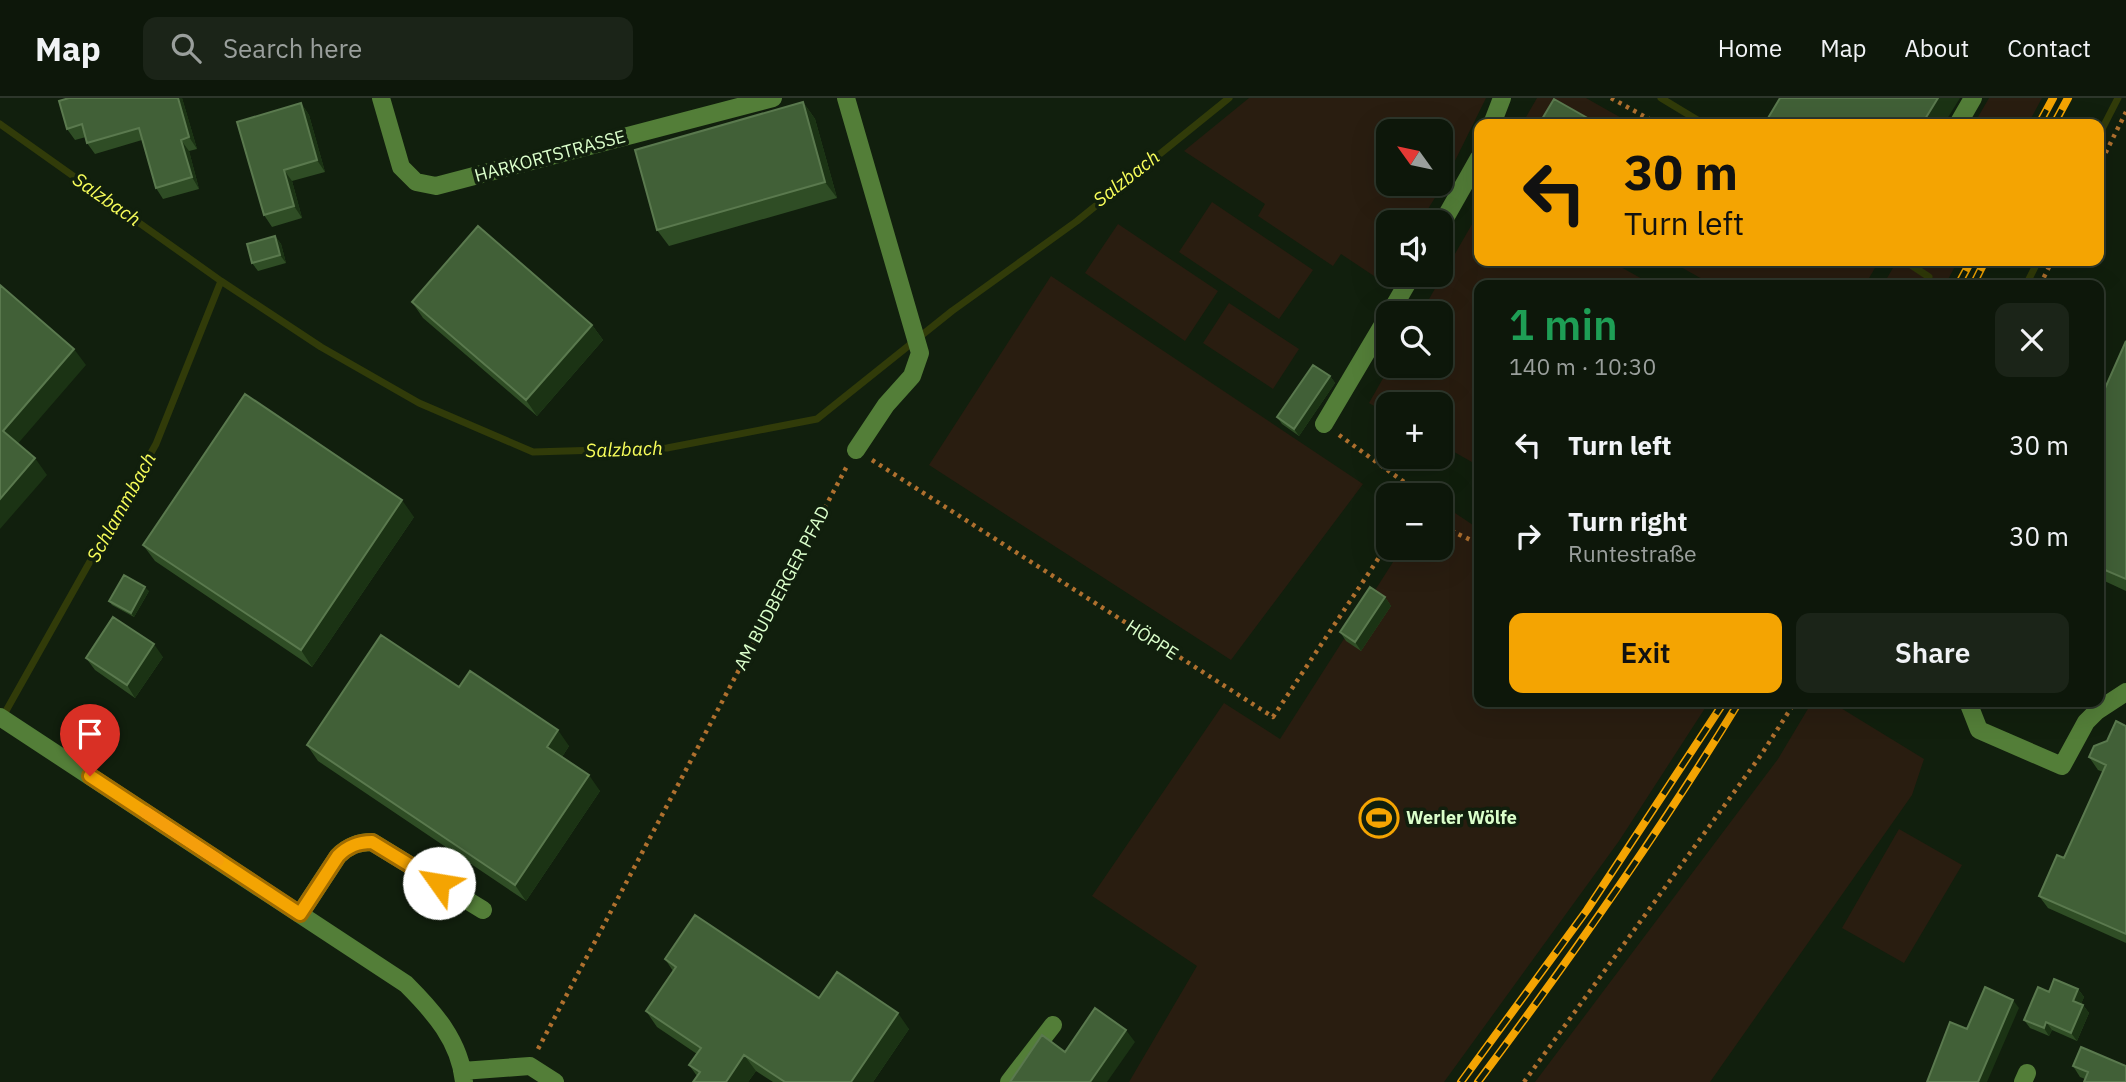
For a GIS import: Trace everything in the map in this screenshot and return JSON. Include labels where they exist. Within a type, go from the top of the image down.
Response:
[{"type":"street","name":"HARKORTSTRASSE","points":[[381,98],[401,167],[416,182],[436,186],[773,98]]},
{"type":"street","points":[[846,98],[920,353],[912,376],[886,405],[856,450]]},
{"type":"street","points":[[1494,119],[1502,98]]},
{"type":"street","points":[[1961,119],[1973,98]]},
{"type":"street","points":[[1450,210],[1474,167]]},
{"type":"street","points":[[1324,424],[1376,337]]},
{"type":"street","points":[[2104,706],[2126,692]]},
{"type":"street","points":[[1970,707],[1979,730],[2062,766],[2086,722],[2102,707]]},
{"type":"street","points":[[0,717],[406,984],[431,1009],[453,1040],[463,1076],[530,1066],[555,1082]]},
{"type":"street","points":[[300,914],[338,856],[345,849],[360,842],[372,842],[483,910]]},
{"type":"street","points":[[1009,1082],[1052,1025]]},
{"type":"path","points":[[1611,98],[1649,119]]},
{"type":"path","points":[[2104,155],[2126,112]]},
{"type":"path","points":[[1324,424],[1405,483]]},
{"type":"path","name":"HÖPPE","points":[[856,450],[1273,717],[1377,560]]},
{"type":"path","name":"AM BUDBERGER PFAD","points":[[530,1066],[856,450]]},
{"type":"path","points":[[1453,531],[1474,542]]},
{"type":"path","points":[[1524,1082],[1761,755],[1792,707]]},
{"type":"shaded area","points":[[1249,98],[1486,98],[1453,165],[1453,119],[1376,119],[1376,196],[1436,196],[1427,210],[1376,210],[1376,277],[1341,254],[1333,266],[1258,216],[1265,204],[1184,151]]},
{"type":"shaded area","points":[[1537,98],[1586,98],[1623,119],[1525,119]]},
{"type":"shaded area","points":[[1989,98],[2042,98],[2031,119],[1977,119]]},
{"type":"shaded area","points":[[1212,202],[1313,270],[1279,319],[1179,252]]},
{"type":"shaded area","points":[[1474,221],[1474,266],[1619,266],[1644,280],[1474,280],[1474,463],[1453,451],[1453,392],[1376,392],[1376,407],[1369,403],[1383,378],[1453,378],[1453,301],[1428,301],[1436,287],[1453,287],[1453,257]]},
{"type":"shaded area","points":[[1118,224],[1218,291],[1185,341],[1085,273]]},
{"type":"shaded area","points":[[1679,266],[1876,266],[1868,280],[1704,280]]},
{"type":"shaded area","points":[[1894,266],[1955,266],[1948,280],[1886,280]]},
{"type":"shaded area","points":[[1051,276],[1363,484],[1231,660],[929,465]]},
{"type":"shaded area","points":[[1229,303],[1299,349],[1273,389],[1203,343]]},
{"type":"shaded area","name":"Werler Wölfe","points":[[1453,512],[1474,526],[1474,707],[1706,707],[1619,841],[1444,1082],[1129,1082],[1197,966],[1092,896],[1224,703],[1280,739],[1394,560],[1453,560]]},
{"type":"shaded area","points":[[1809,707],[1839,707],[1924,759],[1912,795],[1710,1082],[1535,1082],[1778,759]]},
{"type":"shaded area","points":[[1899,829],[1962,865],[1904,963],[1842,928]]},
{"type":"building","points":[[69,98],[178,98],[189,137],[181,140],[192,177],[156,188],[139,128],[87,143],[82,124],[67,129],[59,101]]},
{"type":"building","points":[[1780,98],[1938,98],[1925,119],[1767,119]]},
{"type":"building","points":[[1554,99],[1589,119],[1542,119]]},
{"type":"building","points":[[803,102],[825,182],[657,230],[635,150]]},
{"type":"building","points":[[301,103],[317,160],[284,170],[294,206],[264,215],[237,122]]},
{"type":"building","points":[[478,226],[592,325],[526,400],[412,302]]},
{"type":"building","points":[[275,236],[280,255],[252,263],[247,244]]},
{"type":"building","points":[[0,285],[74,349],[3,431],[35,458],[0,499]]},
{"type":"building","points":[[2126,341],[2126,579],[2104,570],[2104,390]]},
{"type":"building","points":[[1313,365],[1330,376],[1294,429],[1277,417]]},
{"type":"building","points":[[245,394],[402,500],[301,650],[143,545]]},
{"type":"building","points":[[124,575],[145,587],[131,613],[109,601]]},
{"type":"building","points":[[1370,587],[1385,597],[1355,642],[1340,632]]},
{"type":"building","points":[[113,617],[154,644],[127,685],[86,658]]},
{"type":"building","points":[[381,635],[459,687],[470,671],[558,730],[547,747],[589,775],[515,885],[307,745]]},
{"type":"building","points":[[2116,721],[2126,726],[2126,934],[2039,896],[2057,855],[2064,858],[2106,765],[2089,757],[2094,746],[2107,741]]},
{"type":"building","points":[[695,915],[819,998],[837,972],[898,1013],[851,1082],[785,1082],[744,1055],[726,1082],[693,1082],[700,1072],[689,1065],[701,1048],[646,1011],[676,967],[665,959]]},
{"type":"building","points":[[2054,979],[2078,989],[2073,1001],[2083,1005],[2071,1033],[2046,1022],[2044,1028],[2024,1020],[2038,987],[2049,992]]},
{"type":"building","points":[[1985,987],[2013,1000],[1978,1082],[1927,1082],[1950,1022],[1967,1029]]},
{"type":"building","points":[[1095,1008],[1126,1030],[1090,1082],[1010,1082],[1042,1035],[1065,1052]]},
{"type":"building","points":[[2081,1047],[2126,1066],[2126,1082],[2084,1082],[2088,1072],[2073,1066]]},
{"type":"waterway","name":"Salzbach","points":[[0,124],[221,281],[321,347],[419,403],[533,452],[667,448],[817,419],[952,311],[1077,221],[1229,98]]},
{"type":"waterway","name":"Salzbach","points":[[1661,98],[1696,119]]},
{"type":"waterway","name":"Salzbach","points":[[2104,125],[2118,98]]},
{"type":"waterway","name":"Salzbach","points":[[1912,266],[1929,277]]},
{"type":"waterway","name":"Salzbach","points":[[2028,280],[2036,266]]},
{"type":"waterway","name":"Schlammbach","points":[[2,718],[156,444],[221,281]]},
{"type":"railway","points":[[2042,119],[2053,98]]},
{"type":"railway","points":[[2057,119],[2068,98]]},
{"type":"railway","points":[[1961,280],[1968,266]]},
{"type":"railway","points":[[1976,280],[1982,266]]},
{"type":"railway","points":[[1461,1082],[1587,910],[1721,707]]},
{"type":"railway","points":[[1478,1082],[1613,895],[1736,707]]},
{"type":"slow traffic","points":[[145,812],[218,860]]},
{"type":"place","name":"Werler Wölfe","points":[[1379,818]]},
{"type":"route","points":[[90,776],[300,914],[338,856],[345,849],[360,842],[372,842],[439,883]]}]
